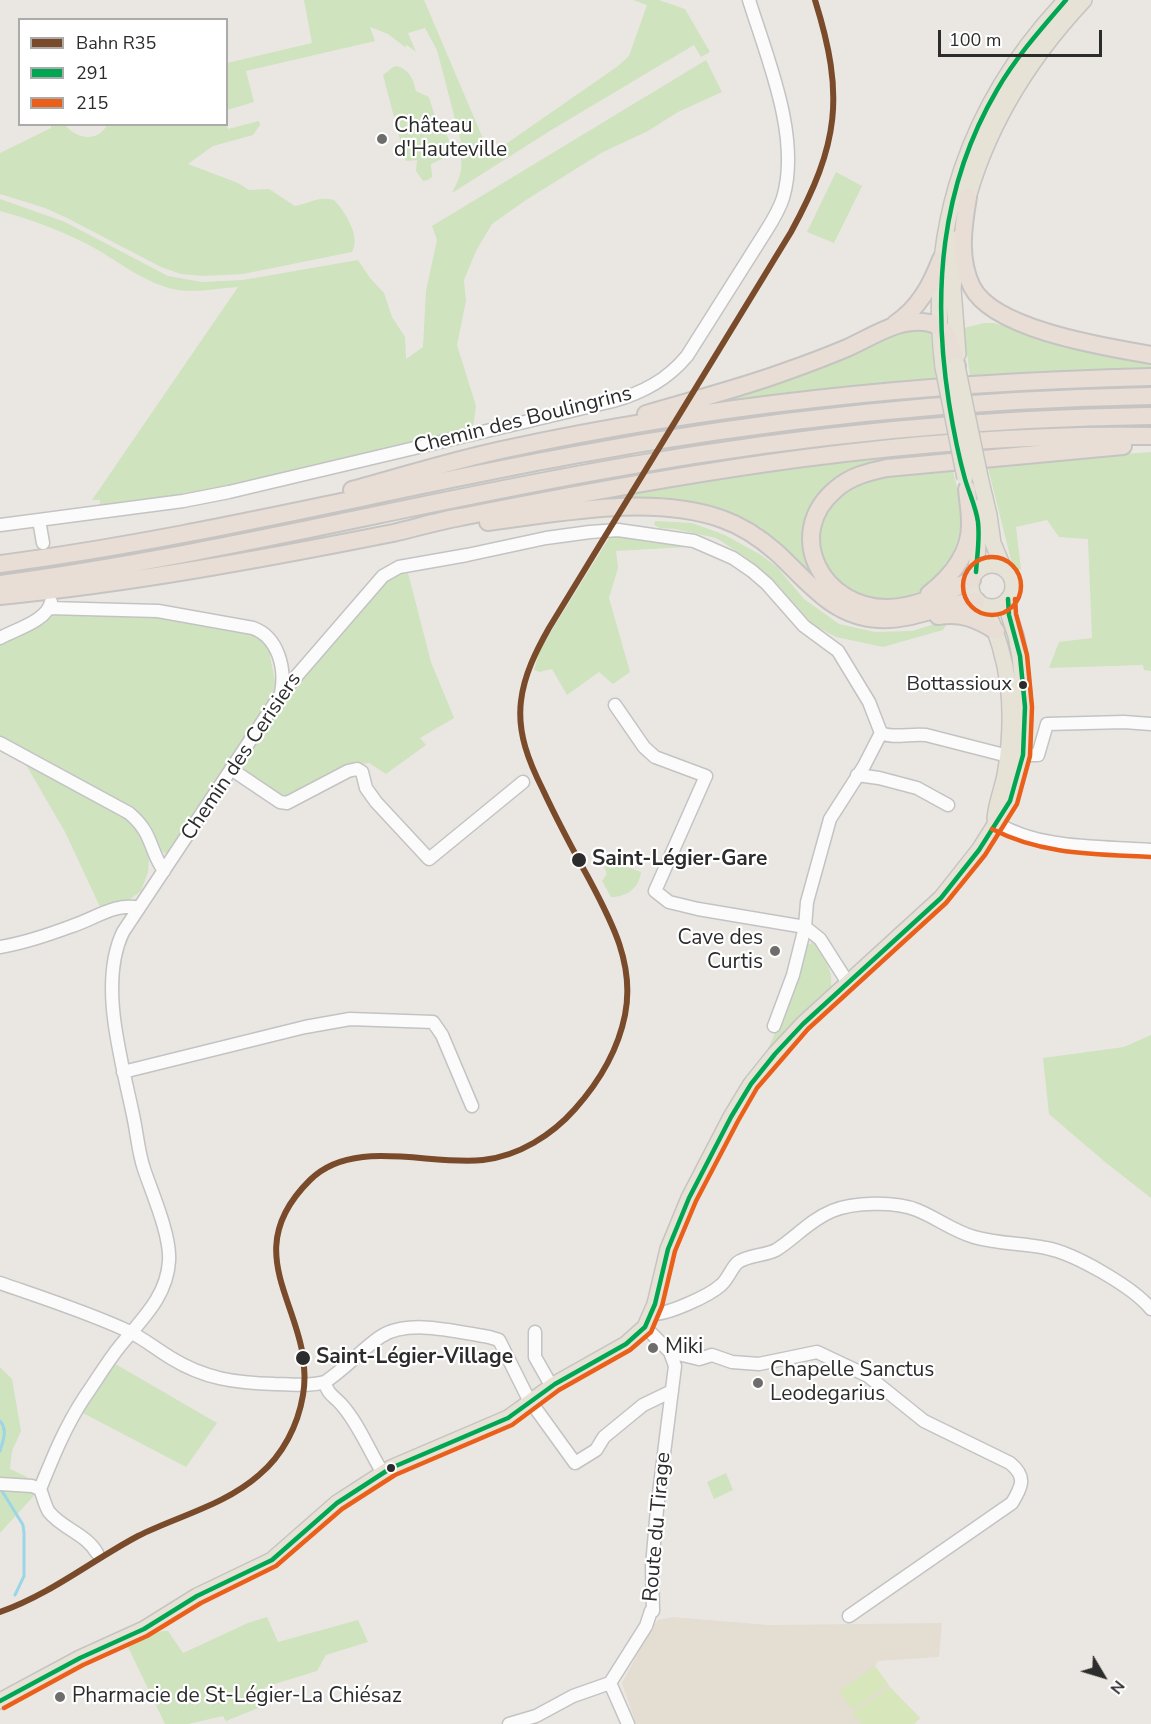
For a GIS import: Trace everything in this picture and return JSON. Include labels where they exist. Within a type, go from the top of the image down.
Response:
[{"type":"highway","points":[[968,197],[963,239],[964,262],[973,290],[986,304],[1012,319],[1041,330],[1151,355]]},
{"type":"highway","points":[[192,533],[505,449],[598,428],[739,387],[830,355],[890,328],[907,316],[919,303],[930,285],[941,259]]},
{"type":"highway","points":[[890,328],[916,322],[928,322],[940,327],[949,336],[950,367]]},
{"type":"highway","points":[[505,449],[650,422],[871,393],[1040,380],[1151,377]]},
{"type":"highway","points":[[0,564],[192,533],[567,456],[729,429],[856,413],[982,403],[1151,396]]},
{"type":"highway","points":[[0,584],[178,556],[510,488],[709,452],[896,429],[1005,421],[1151,416]]},
{"type":"highway","points":[[0,596],[191,572],[609,488],[801,458],[998,441],[1151,436]]},
{"type":"highway","points":[[974,576],[915,609],[863,605],[849,600],[837,592],[822,575],[816,562],[812,547],[814,525],[819,511],[827,498],[843,483],[872,471],[902,465],[1151,444]]},
{"type":"highway","points":[[915,609],[946,580],[964,553],[970,533],[971,481]]},
{"type":"highway","points":[[397,532],[602,509],[634,507],[684,510],[723,519],[759,538],[777,552],[824,598],[845,612],[880,620],[915,609],[958,603],[981,603]]},
{"type":"highway","points":[[915,609],[925,617],[968,616],[996,632]]},
{"type":"main road","points":[[940,327],[941,259],[954,193],[976,130],[1008,71],[1066,0]]},
{"type":"main road","points":[[1016,755],[1011,722],[1010,686],[1001,645],[981,603],[971,589],[979,548],[978,523],[950,367],[958,351],[953,276],[958,240],[968,197],[986,146],[1009,98],[1034,61],[1084,0]]},
{"type":"main road","points":[[971,481],[989,515],[993,543],[1013,583],[1013,591],[1008,600],[997,606],[981,603]]},
{"type":"main road","points":[[974,576],[987,565],[1003,567]]},
{"type":"main road","points":[[0,1701],[80,1658],[144,1629],[207,1590],[272,1560],[321,1516],[383,1473],[508,1418],[552,1387],[626,1344],[648,1321],[674,1233],[689,1198],[736,1109],[752,1084],[775,1054],[817,1010],[941,898],[979,850],[995,822],[995,812],[1005,778],[1016,755],[1025,723],[1024,685],[1008,600]]},
{"type":"street","name":"Chemin des Boulingrins","points":[[0,525],[183,501],[265,485],[613,401],[639,393],[660,382],[687,356],[778,211],[783,196],[789,162],[786,129],[778,94],[749,0]]},
{"type":"street","points":[[39,520],[43,543]]},
{"type":"street","name":"Chemin des Cerisiers","points":[[40,1489],[58,1442],[82,1401],[119,1347],[145,1318],[164,1287],[170,1259],[164,1228],[139,1153],[123,1072],[111,986],[117,944],[281,694],[383,576],[399,567],[546,538],[618,530],[694,541],[733,558],[752,572],[767,584],[804,626],[842,655],[868,702],[881,733]]},
{"type":"street","points":[[0,638],[39,619],[50,603],[158,611],[253,627],[263,631],[278,651],[282,664],[281,694]]},
{"type":"street","points":[[615,705],[644,747],[655,757],[706,776],[655,891],[669,902],[688,907],[805,927],[820,939],[848,983]]},
{"type":"street","points":[[774,1026],[793,975],[805,927],[807,902],[830,819],[881,733],[894,736],[912,733],[1016,755],[1038,755],[1047,724],[1124,722],[1151,724]]},
{"type":"street","points":[[0,743],[129,813],[140,822],[150,837],[157,859],[164,871]]},
{"type":"street","points":[[231,769],[280,802],[287,802],[348,771],[357,769],[362,772],[366,788],[376,802],[429,859],[523,782]]},
{"type":"street","points":[[857,776],[879,778],[917,788],[948,806]]},
{"type":"street","points":[[995,822],[1027,837],[1065,843],[1151,850]]},
{"type":"street","points":[[0,947],[23,943],[114,909],[132,906],[139,908]]},
{"type":"street","points":[[123,1072],[294,1030],[350,1019],[433,1022],[442,1035],[472,1106]]},
{"type":"street","points":[[849,1616],[1012,1503],[1020,1489],[1022,1479],[1018,1470],[1010,1463],[924,1421],[868,1376],[817,1352],[759,1364],[732,1362],[712,1354],[699,1359],[670,1352],[648,1321],[709,1294],[721,1285],[740,1262],[776,1249],[829,1212],[865,1205],[905,1206],[976,1238],[1058,1251],[1112,1277],[1137,1294],[1151,1309]]},
{"type":"street","points":[[0,1283],[132,1332],[172,1359],[214,1378],[247,1383],[304,1385],[325,1382],[380,1337],[394,1330],[408,1327],[499,1340],[531,1402],[575,1463],[596,1450],[604,1437],[643,1405],[672,1390]]},
{"type":"street","points":[[535,1332],[535,1357],[552,1387]]},
{"type":"street","name":"Route du Tirage","points":[[610,1683],[653,1611],[652,1566],[657,1509],[675,1366],[670,1352]]},
{"type":"street","points":[[325,1382],[327,1390],[352,1419],[383,1473]]},
{"type":"street","points":[[0,1484],[32,1486],[40,1489],[48,1510],[61,1523],[91,1542],[97,1553]]},
{"type":"street","points":[[509,1724],[536,1716],[573,1696],[610,1683],[628,1724]]},
{"type":"shaded area","points":[[673,1617],[769,1625],[942,1623],[939,1657],[878,1661],[875,1666],[890,1687],[920,1718],[914,1724],[636,1724],[622,1683],[652,1627],[658,1620]]},
{"type":"green space","points":[[304,0],[424,0],[490,155],[629,56],[647,5],[633,0],[659,0],[685,9],[710,52],[701,57],[694,45],[553,129],[452,193],[461,169],[459,143],[461,142],[437,50],[425,28],[408,33],[416,52],[388,34],[370,27],[375,41],[246,71],[254,102],[228,110],[228,63],[312,43]]},
{"type":"green space","points":[[706,60],[722,92],[678,112],[648,131],[603,152],[492,224],[476,251],[464,280],[466,301],[457,345],[476,406],[473,428],[228,487],[100,506],[100,500],[92,500],[238,287],[193,291],[166,287],[142,277],[76,239],[33,221],[0,211],[0,199],[65,222],[168,276],[202,282],[243,280],[358,260],[384,293],[392,317],[405,337],[406,359],[423,347],[426,291],[437,240],[432,226]]},
{"type":"green space","points":[[397,66],[410,76],[416,91],[429,97],[436,120],[444,127],[452,149],[449,156],[431,164],[432,177],[428,180],[423,181],[416,171],[417,160],[407,161],[405,159],[383,75]]},
{"type":"green space","points":[[259,121],[260,125],[253,135],[213,146],[188,164],[238,183],[249,190],[269,189],[295,206],[318,199],[334,200],[347,217],[353,232],[355,239],[352,252],[243,274],[202,276],[181,274],[161,267],[45,208],[0,194],[0,153],[51,126],[66,126],[75,133],[87,137],[98,135],[106,126],[227,126],[228,129]]},
{"type":"green space","points":[[836,172],[862,186],[834,243],[807,232]]},
{"type":"green space","points":[[994,323],[1037,335],[1151,360],[1151,370],[970,378],[964,328]]},
{"type":"green space","points":[[930,329],[936,381],[691,409],[897,330]]},
{"type":"green space","points":[[1151,452],[1151,671],[1144,670],[1143,665],[1049,668],[1059,642],[1092,638],[1088,539],[1059,537],[1047,520],[1016,527],[1021,569],[1014,572],[987,464]]},
{"type":"green space","points":[[907,454],[920,456],[875,465],[810,521],[828,590],[753,529],[584,502],[662,486]]},
{"type":"green space","points":[[952,467],[960,500],[960,530],[952,554],[937,578],[918,592],[898,599],[866,597],[844,588],[826,565],[820,538],[827,512],[835,500],[846,490],[884,475]]},
{"type":"green space","points":[[655,521],[692,523],[725,535],[761,555],[777,567],[804,599],[839,624],[875,632],[912,631],[948,622],[943,630],[883,647],[836,637],[813,625],[776,583],[744,556],[716,538],[660,528],[654,525]]},
{"type":"green space","points":[[611,535],[688,547],[616,551],[618,568],[609,598],[630,672],[613,684],[599,672],[567,695],[552,669],[539,672],[534,670],[540,649]]},
{"type":"green space","points":[[408,573],[431,662],[454,718],[420,738],[426,745],[386,774],[369,763],[348,766],[291,797],[281,798],[239,766],[286,694],[383,583],[395,575]]},
{"type":"green space","points":[[49,608],[155,615],[259,633],[267,641],[277,691],[170,853],[166,854],[162,851],[151,826],[135,810],[0,738],[0,638]]},
{"type":"green space","points":[[25,763],[130,819],[146,844],[149,856],[148,872],[141,891],[129,900],[102,911],[65,832]]},
{"type":"green space","points":[[613,862],[641,872],[638,883],[631,891],[611,897],[602,881],[607,874],[604,867]]},
{"type":"green space","points":[[812,941],[829,968],[831,987],[768,1049],[804,943],[811,944]]},
{"type":"green space","points":[[1151,1035],[1151,1198],[1049,1114],[1043,1058],[1124,1047]]},
{"type":"green space","points":[[112,1362],[217,1423],[186,1467],[81,1412]]},
{"type":"green space","points":[[0,1367],[12,1379],[21,1431],[12,1451],[10,1469],[27,1477],[32,1486],[40,1489],[0,1533]]},
{"type":"green space","points":[[726,1473],[733,1490],[714,1499],[707,1482]]},
{"type":"green space","points":[[267,1617],[278,1642],[358,1620],[368,1642],[326,1655],[317,1671],[265,1687],[268,1704],[226,1721],[223,1716],[188,1724],[165,1724],[127,1645],[162,1631],[168,1631],[183,1653],[248,1623]]},
{"type":"green space","points":[[875,1666],[888,1684],[853,1710],[839,1691]]},
{"type":"green space","points":[[890,1687],[920,1718],[914,1724],[862,1724],[852,1713]]},
{"type":"waterway","points":[[0,1421],[4,1431],[0,1451]]},
{"type":"waterway","points":[[2,1491],[23,1525],[24,1576],[15,1595]]},
{"type":"rail line","name":"R35","points":[[0,1612],[54,1587],[138,1536],[231,1494],[259,1475],[282,1449],[301,1406],[304,1365],[299,1337],[282,1286],[277,1260],[278,1235],[288,1208],[310,1180],[328,1167],[369,1156],[462,1161],[496,1158],[522,1149],[545,1136],[566,1118],[592,1088],[606,1065],[618,1041],[625,1015],[627,979],[624,961],[606,911],[554,812],[529,758],[521,724],[521,701],[531,663],[549,628],[791,232],[807,201],[828,145],[832,119],[831,64],[815,0]]},
{"type":"transit line","name":"291","points":[[976,572],[978,522],[958,451],[944,362],[941,322],[945,242],[952,203],[963,164],[978,127],[1012,66],[1066,0]]},
{"type":"transit line","name":"215","points":[[992,557],[1003,559],[1016,570],[1021,586],[1019,597],[1008,610],[992,615],[981,613],[968,602],[963,586],[965,575],[976,562],[992,557]]},
{"type":"transit line","name":"291","points":[[0,1701],[80,1658],[144,1629],[197,1596],[272,1560],[337,1503],[391,1468],[508,1418],[555,1384],[626,1344],[645,1327],[655,1304],[668,1249],[689,1198],[731,1117],[751,1084],[803,1024],[941,898],[979,850],[1010,801],[1023,755],[1025,707],[1020,656],[1009,615],[1008,599]]},
{"type":"transit line","name":"215","points":[[4,1708],[83,1665],[147,1636],[201,1603],[276,1566],[342,1509],[395,1475],[512,1425],[559,1390],[630,1350],[651,1332],[662,1306],[675,1251],[696,1201],[757,1088],[808,1029],[946,903],[985,855],[1017,804],[1030,756],[1032,707],[1027,655],[1016,614],[1015,599]]},
{"type":"transit line","name":"215","points":[[992,829],[1030,844],[1069,852],[1151,857]]},
{"type":"place","name":"Château d'Hauteville","points":[[382,139]]},
{"type":"place","name":"Bottassioux","points":[[1023,685]]},
{"type":"place","name":"Saint-Légier-Gare","points":[[579,860]]},
{"type":"place","name":"Cave des Curtis","points":[[775,951]]},
{"type":"place","name":"Miki","points":[[653,1348]]},
{"type":"place","name":"Saint-Légier-Village","points":[[303,1358]]},
{"type":"place","name":"Chapelle Sanctus Leodegarius","points":[[758,1383]]},
{"type":"place","name":"Pharmacie de St-Légier-La Chiésaz","points":[[60,1697]]}]
